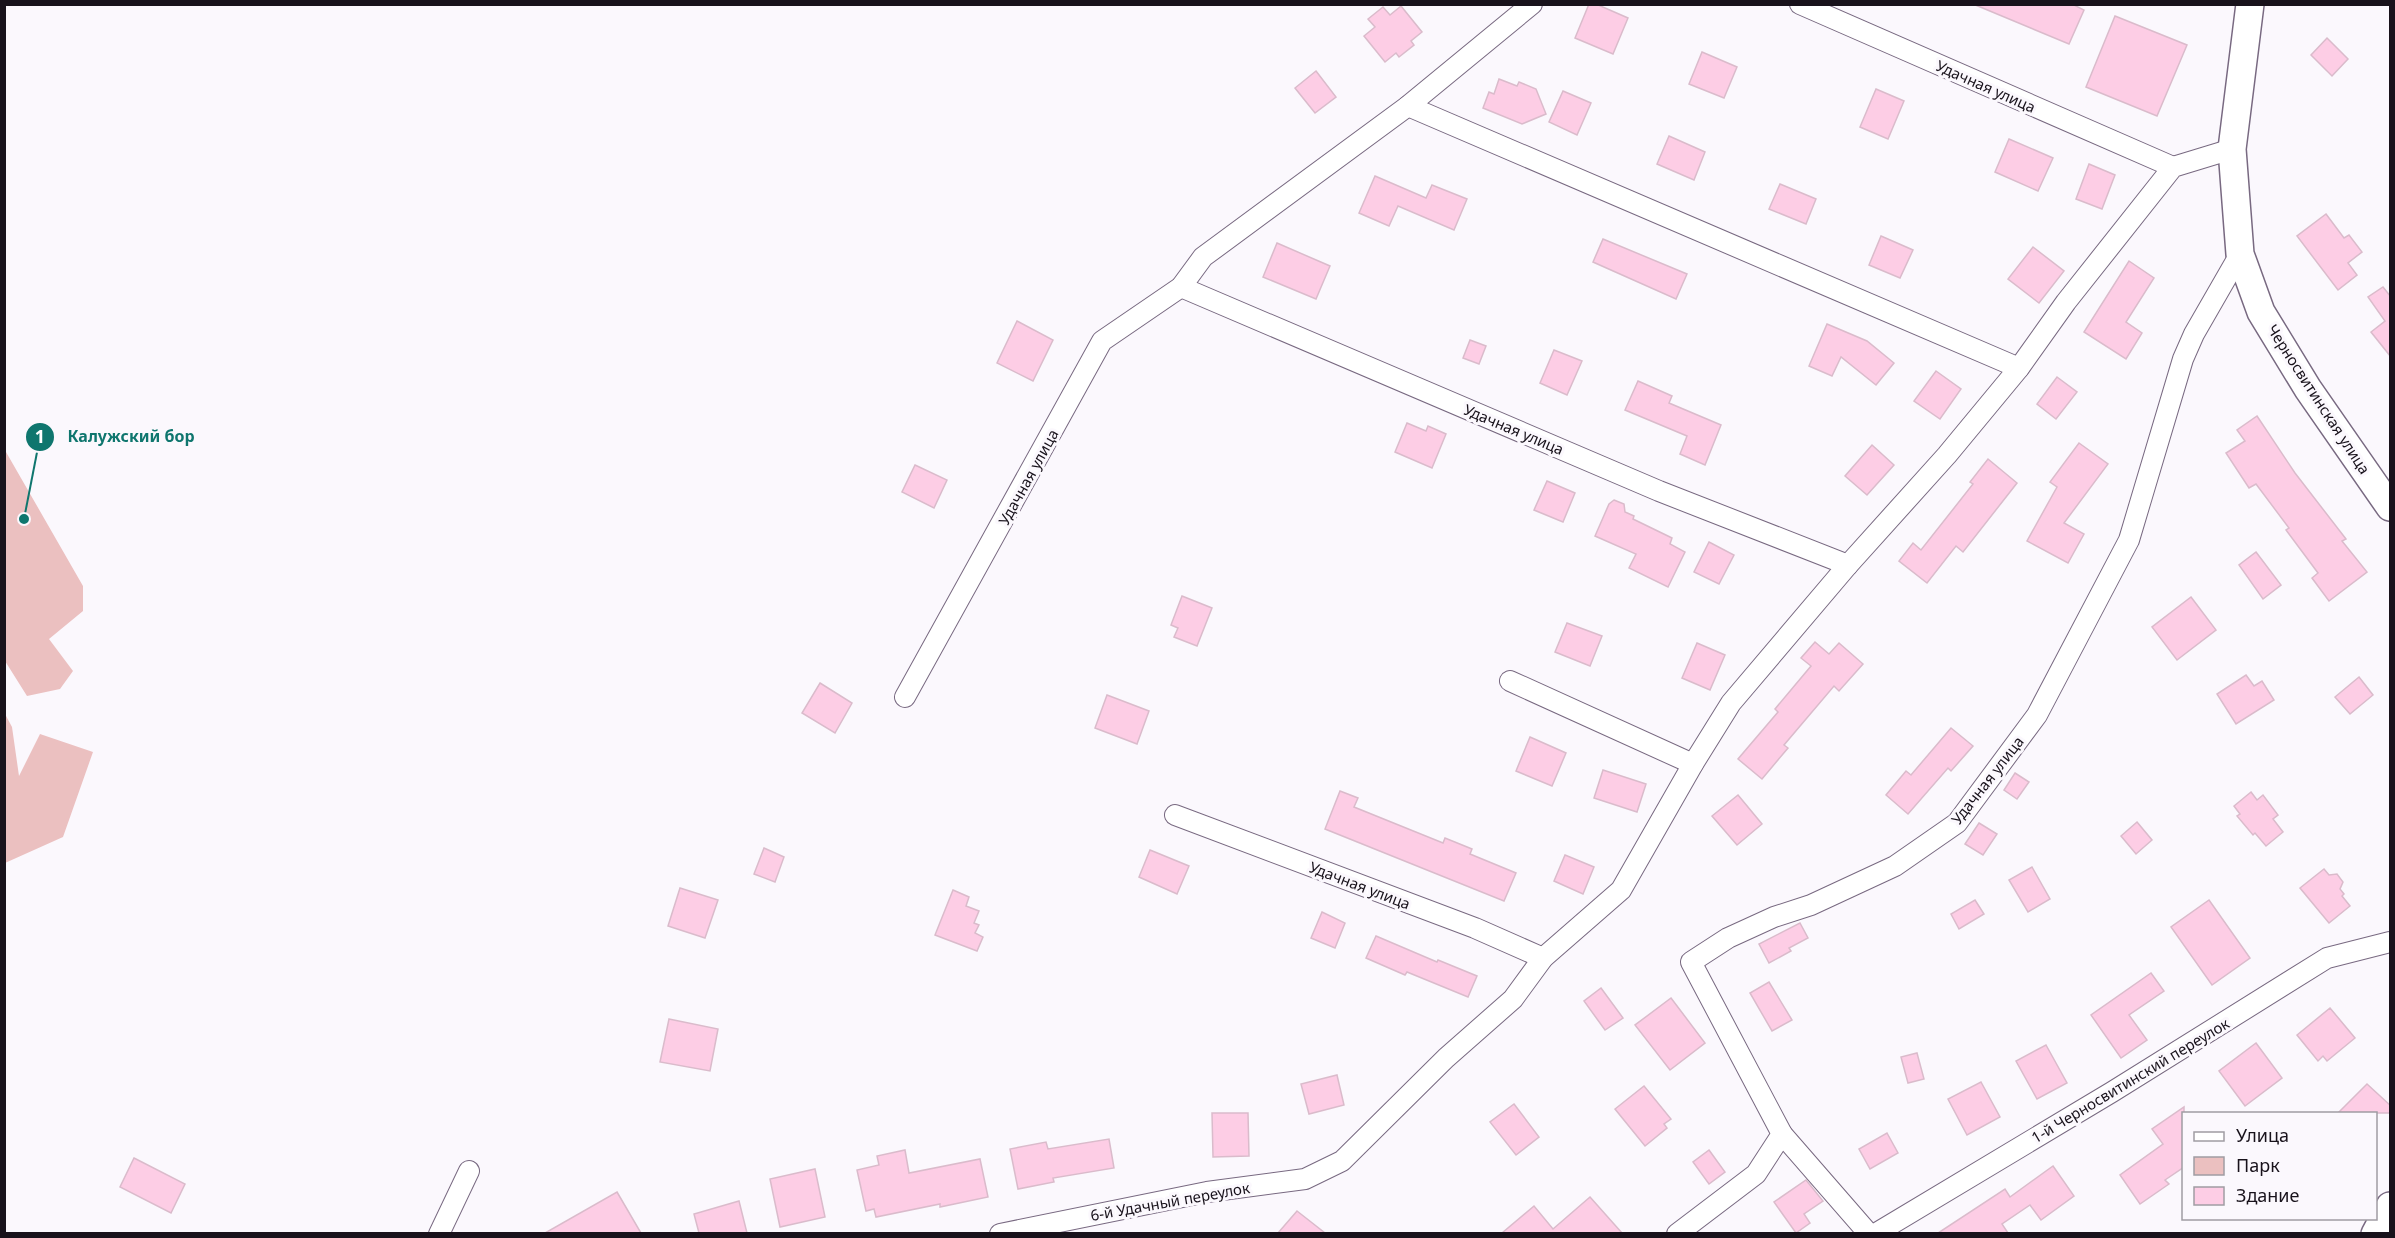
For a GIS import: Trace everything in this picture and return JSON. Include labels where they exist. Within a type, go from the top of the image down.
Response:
[{"type":"street","name":"Удачная улица","points":[[905,697],[1102,341],[1182,287],[1203,257],[1407,106],[1532,4]]},
{"type":"street","name":"Удачная улица","points":[[1800,4],[2173,167]]},
{"type":"street","name":"Черносвитинская улица","points":[[2250,4],[2232,149],[2240,254],[2261,312],[2308,389],[2391,507]]},
{"type":"street","points":[[1407,106],[2019,368]]},
{"type":"street","points":[[1543,958],[1621,890],[1693,764],[1731,703],[1848,565],[1947,455],[2019,368],[2066,302],[2173,167],[2232,149]]},
{"type":"street","name":"Удачная улица","points":[[1782,1134],[1691,962],[1728,938],[1774,917],[1811,905],[1896,866],[1958,823],[2037,715],[2129,540],[2183,359],[2194,334],[2240,254]]},
{"type":"street","name":"Удачная улица","points":[[1182,287],[1659,491],[1848,565]]},
{"type":"street","points":[[1510,681],[1693,764]]},
{"type":"street","name":"Удачная улица","points":[[1175,815],[1475,928],[1543,958]]},
{"type":"street","name":"1-й Черносвитинский переулок","points":[[1875,1233],[2112,1092],[2327,958],[2391,942]]},
{"type":"street","name":"6-й Удачный переулок","points":[[1000,1233],[1207,1192],[1305,1179],[1342,1161],[1446,1058],[1513,999],[1543,958]]},
{"type":"street","points":[[1677,1233],[1756,1174],[1782,1134],[1869,1233]]},
{"type":"street","points":[[439,1233],[469,1171]]},
{"type":"street","points":[[2375,1233],[2391,1206]]},
{"type":"green space","points":[[5,443],[6,452],[83,586],[83,611],[49,639],[73,671],[60,689],[27,696],[5,661]]},
{"type":"green space","points":[[5,714],[12,727],[19,776],[40,734],[93,752],[63,837],[5,863]]},
{"type":"building","points":[[1589,4],[1596,4],[1628,18],[1613,54],[1575,38]]},
{"type":"building","points":[[1973,4],[2072,4],[2084,10],[2069,44]]},
{"type":"building","points":[[1401,6],[1422,32],[1411,41],[1414,45],[1399,57],[1396,53],[1385,62],[1364,36],[1375,27],[1368,19],[1383,7],[1390,15]]},
{"type":"building","points":[[2115,16],[2187,45],[2157,116],[2086,87]]},
{"type":"building","points":[[2327,38],[2348,59],[2332,76],[2311,55]]},
{"type":"building","points":[[1702,52],[1737,67],[1724,98],[1689,84]]},
{"type":"building","points":[[1316,71],[1336,97],[1315,113],[1295,88]]},
{"type":"building","points":[[1499,79],[1517,86],[1519,82],[1536,89],[1546,114],[1522,124],[1483,108],[1489,92],[1494,94]]},
{"type":"building","points":[[1876,89],[1904,101],[1888,139],[1860,127]]},
{"type":"building","points":[[1563,91],[1591,103],[1577,135],[1549,122]]},
{"type":"building","points":[[1669,136],[1705,152],[1694,180],[1657,164]]},
{"type":"building","points":[[2009,139],[2053,158],[2038,191],[1995,172]]},
{"type":"building","points":[[2089,164],[2115,175],[2102,209],[2076,199]]},
{"type":"building","points":[[1375,176],[1426,198],[1432,185],[1467,199],[1454,230],[1398,206],[1389,226],[1359,213]]},
{"type":"building","points":[[1780,184],[1816,199],[1806,224],[1769,209]]},
{"type":"building","points":[[2326,214],[2344,238],[2349,235],[2362,252],[2348,263],[2357,275],[2338,290],[2297,236]]},
{"type":"building","points":[[1881,236],[1913,250],[1900,278],[1869,265]]},
{"type":"building","points":[[1603,239],[1687,274],[1676,299],[1593,262]]},
{"type":"building","points":[[1277,243],[1330,266],[1316,299],[1263,277]]},
{"type":"building","points":[[2033,247],[2064,271],[2039,303],[2008,279]]},
{"type":"building","points":[[2129,261],[2154,278],[2126,322],[2142,333],[2126,359],[2084,332]]},
{"type":"building","points":[[2383,287],[2391,297],[2391,357],[2371,332],[2385,321],[2368,297]]},
{"type":"building","points":[[1017,321],[1053,340],[1033,381],[997,363]]},
{"type":"building","points":[[1827,324],[1867,341],[1894,363],[1876,385],[1841,357],[1832,376],[1809,366]]},
{"type":"building","points":[[1470,340],[1486,346],[1479,364],[1463,358]]},
{"type":"building","points":[[1554,350],[1582,361],[1567,395],[1540,383]]},
{"type":"building","points":[[1936,371],[1961,389],[1940,419],[1914,401]]},
{"type":"building","points":[[2057,377],[2077,392],[2056,419],[2037,404]]},
{"type":"building","points":[[1638,381],[1672,396],[1669,403],[1721,425],[1705,465],[1680,454],[1687,436],[1625,410]]},
{"type":"building","points":[[2257,416],[2295,473],[2346,539],[2342,541],[2367,572],[2329,601],[2312,578],[2318,573],[2286,530],[2289,528],[2256,484],[2249,488],[2226,453],[2245,441],[2237,430]]},
{"type":"building","points":[[1407,423],[1426,431],[1428,426],[1446,434],[1432,468],[1395,452]]},
{"type":"building","points":[[2079,443],[2108,464],[2064,523],[2084,534],[2068,563],[2027,541],[2057,487],[2050,482]]},
{"type":"building","points":[[1872,445],[1894,465],[1867,495],[1845,476]]},
{"type":"building","points":[[1988,459],[2017,483],[1963,552],[1956,546],[1927,583],[1899,561],[1913,543],[1921,550],[1973,484],[1970,482]]},
{"type":"building","points":[[915,465],[947,480],[934,508],[902,492]]},
{"type":"building","points":[[1547,481],[1575,493],[1563,522],[1534,510]]},
{"type":"building","points":[[1614,500],[1624,504],[1625,512],[1634,516],[1633,519],[1672,538],[1670,544],[1685,552],[1668,587],[1629,568],[1636,554],[1595,536],[1609,504]]},
{"type":"building","points":[[1709,542],[1734,555],[1719,584],[1694,572]]},
{"type":"building","points":[[2256,552],[2281,585],[2263,599],[2239,565]]},
{"type":"building","points":[[1182,596],[1212,608],[1197,646],[1174,637],[1178,628],[1171,625]]},
{"type":"building","points":[[2191,597],[2216,630],[2177,660],[2152,627]]},
{"type":"building","points":[[1567,623],[1602,636],[1590,666],[1555,652]]},
{"type":"building","points":[[1815,642],[1829,654],[1839,643],[1863,664],[1839,691],[1834,686],[1784,745],[1788,748],[1762,779],[1738,759],[1778,712],[1775,709],[1811,666],[1801,658]]},
{"type":"building","points":[[1697,643],[1725,655],[1710,690],[1682,678]]},
{"type":"building","points":[[2246,675],[2254,686],[2262,681],[2274,700],[2236,724],[2217,694]]},
{"type":"building","points":[[2359,677],[2373,695],[2350,714],[2335,697]]},
{"type":"building","points":[[820,683],[852,703],[835,733],[802,713]]},
{"type":"building","points":[[1107,695],[1149,711],[1137,744],[1095,728]]},
{"type":"building","points":[[1951,728],[1973,746],[1951,771],[1948,768],[1908,814],[1886,795],[1906,771],[1911,775]]},
{"type":"building","points":[[1530,737],[1566,753],[1552,786],[1516,771]]},
{"type":"building","points":[[1603,770],[1646,784],[1637,812],[1594,798]]},
{"type":"building","points":[[2015,773],[2029,782],[2017,799],[2004,790]]},
{"type":"building","points":[[1340,791],[1358,798],[1354,807],[1443,843],[1445,838],[1472,849],[1470,854],[1516,873],[1504,901],[1325,829]]},
{"type":"building","points":[[2251,792],[2257,800],[2263,795],[2278,815],[2273,819],[2283,832],[2266,846],[2237,816],[2240,814],[2234,806]]},
{"type":"building","points":[[1738,795],[1762,824],[1737,845],[1712,816]]},
{"type":"building","points":[[2137,822],[2152,840],[2136,854],[2121,836]]},
{"type":"building","points":[[1979,823],[1997,834],[1983,855],[1965,844]]},
{"type":"building","points":[[764,848],[784,857],[775,882],[754,874]]},
{"type":"building","points":[[1150,850],[1189,866],[1177,894],[1139,877]]},
{"type":"building","points":[[1565,855],[1594,867],[1583,894],[1554,881]]},
{"type":"building","points":[[2032,867],[2050,899],[2028,912],[2009,880]]},
{"type":"building","points":[[2324,869],[2329,875],[2337,874],[2343,882],[2340,889],[2344,894],[2342,896],[2350,906],[2329,923],[2300,888]]},
{"type":"building","points":[[680,888],[718,900],[705,938],[668,926]]},
{"type":"building","points":[[953,890],[969,897],[966,906],[979,911],[974,923],[979,925],[975,933],[983,937],[977,951],[935,935]]},
{"type":"building","points":[[1975,900],[1984,914],[1959,929],[1951,914]]},
{"type":"building","points":[[2209,900],[2250,958],[2212,985],[2171,927]]},
{"type":"building","points":[[1322,912],[1345,923],[1335,948],[1311,938]]},
{"type":"building","points":[[1800,923],[1808,938],[1789,948],[1791,951],[1769,963],[1759,944]]},
{"type":"building","points":[[1376,936],[1477,976],[1468,997],[1407,972],[1405,975],[1366,958]]},
{"type":"building","points":[[2151,973],[2164,991],[2129,1015],[2147,1040],[2121,1058],[2091,1015]]},
{"type":"building","points":[[1769,982],[1792,1020],[1772,1031],[1750,993]]},
{"type":"building","points":[[1601,988],[1623,1018],[1605,1030],[1584,1001]]},
{"type":"building","points":[[1671,998],[1705,1043],[1670,1070],[1635,1025]]},
{"type":"building","points":[[2330,1008],[2355,1038],[2327,1061],[2323,1056],[2318,1061],[2297,1035]]},
{"type":"building","points":[[669,1019],[718,1029],[710,1071],[660,1062]]},
{"type":"building","points":[[2256,1043],[2282,1078],[2245,1106],[2219,1071]]},
{"type":"building","points":[[2046,1045],[2067,1083],[2037,1099],[2016,1061]]},
{"type":"building","points":[[1917,1053],[1924,1079],[1908,1083],[1901,1057]]},
{"type":"building","points":[[1337,1075],[1344,1105],[1309,1114],[1301,1084]]},
{"type":"building","points":[[1981,1082],[2000,1117],[1967,1135],[1948,1099]]},
{"type":"building","points":[[2367,1084],[2391,1106],[2391,1113],[2339,1112]]},
{"type":"building","points":[[1644,1086],[1671,1119],[1664,1124],[1667,1128],[1645,1146],[1615,1109]]},
{"type":"building","points":[[1514,1104],[1539,1137],[1516,1155],[1490,1122]]},
{"type":"building","points":[[2184,1107],[2184,1112],[2182,1112],[2182,1168],[2165,1180],[2169,1184],[2140,1204],[2120,1175],[2163,1144],[2152,1129]]},
{"type":"building","points":[[1212,1113],[1248,1113],[1249,1156],[1213,1157]]},
{"type":"building","points":[[1887,1133],[1898,1153],[1870,1169],[1859,1149]]},
{"type":"building","points":[[1109,1139],[1114,1168],[1053,1178],[1054,1182],[1018,1189],[1010,1149],[1046,1142],[1048,1149]]},
{"type":"building","points":[[905,1150],[909,1173],[980,1159],[988,1197],[876,1217],[874,1209],[866,1211],[857,1170],[879,1165],[877,1156]]},
{"type":"building","points":[[1709,1150],[1725,1172],[1709,1184],[1693,1162]]},
{"type":"building","points":[[134,1158],[185,1184],[171,1213],[120,1187]]},
{"type":"building","points":[[2053,1166],[2074,1196],[2041,1220],[2030,1205],[2002,1224],[2008,1233],[1938,1233],[2005,1189],[2010,1197]]},
{"type":"building","points":[[815,1169],[825,1217],[780,1227],[770,1179]]},
{"type":"building","points":[[1806,1180],[1823,1201],[1804,1214],[1810,1223],[1796,1233],[1774,1202]]},
{"type":"building","points":[[617,1192],[641,1233],[545,1233]]},
{"type":"building","points":[[1590,1197],[1622,1233],[1502,1233],[1534,1206],[1553,1229]]},
{"type":"building","points":[[739,1201],[747,1233],[699,1233],[694,1214]]},
{"type":"building","points":[[1297,1211],[1325,1233],[1278,1233]]},
{"type":"place","name":"Калужский бор","points":[[24,519]]}]
